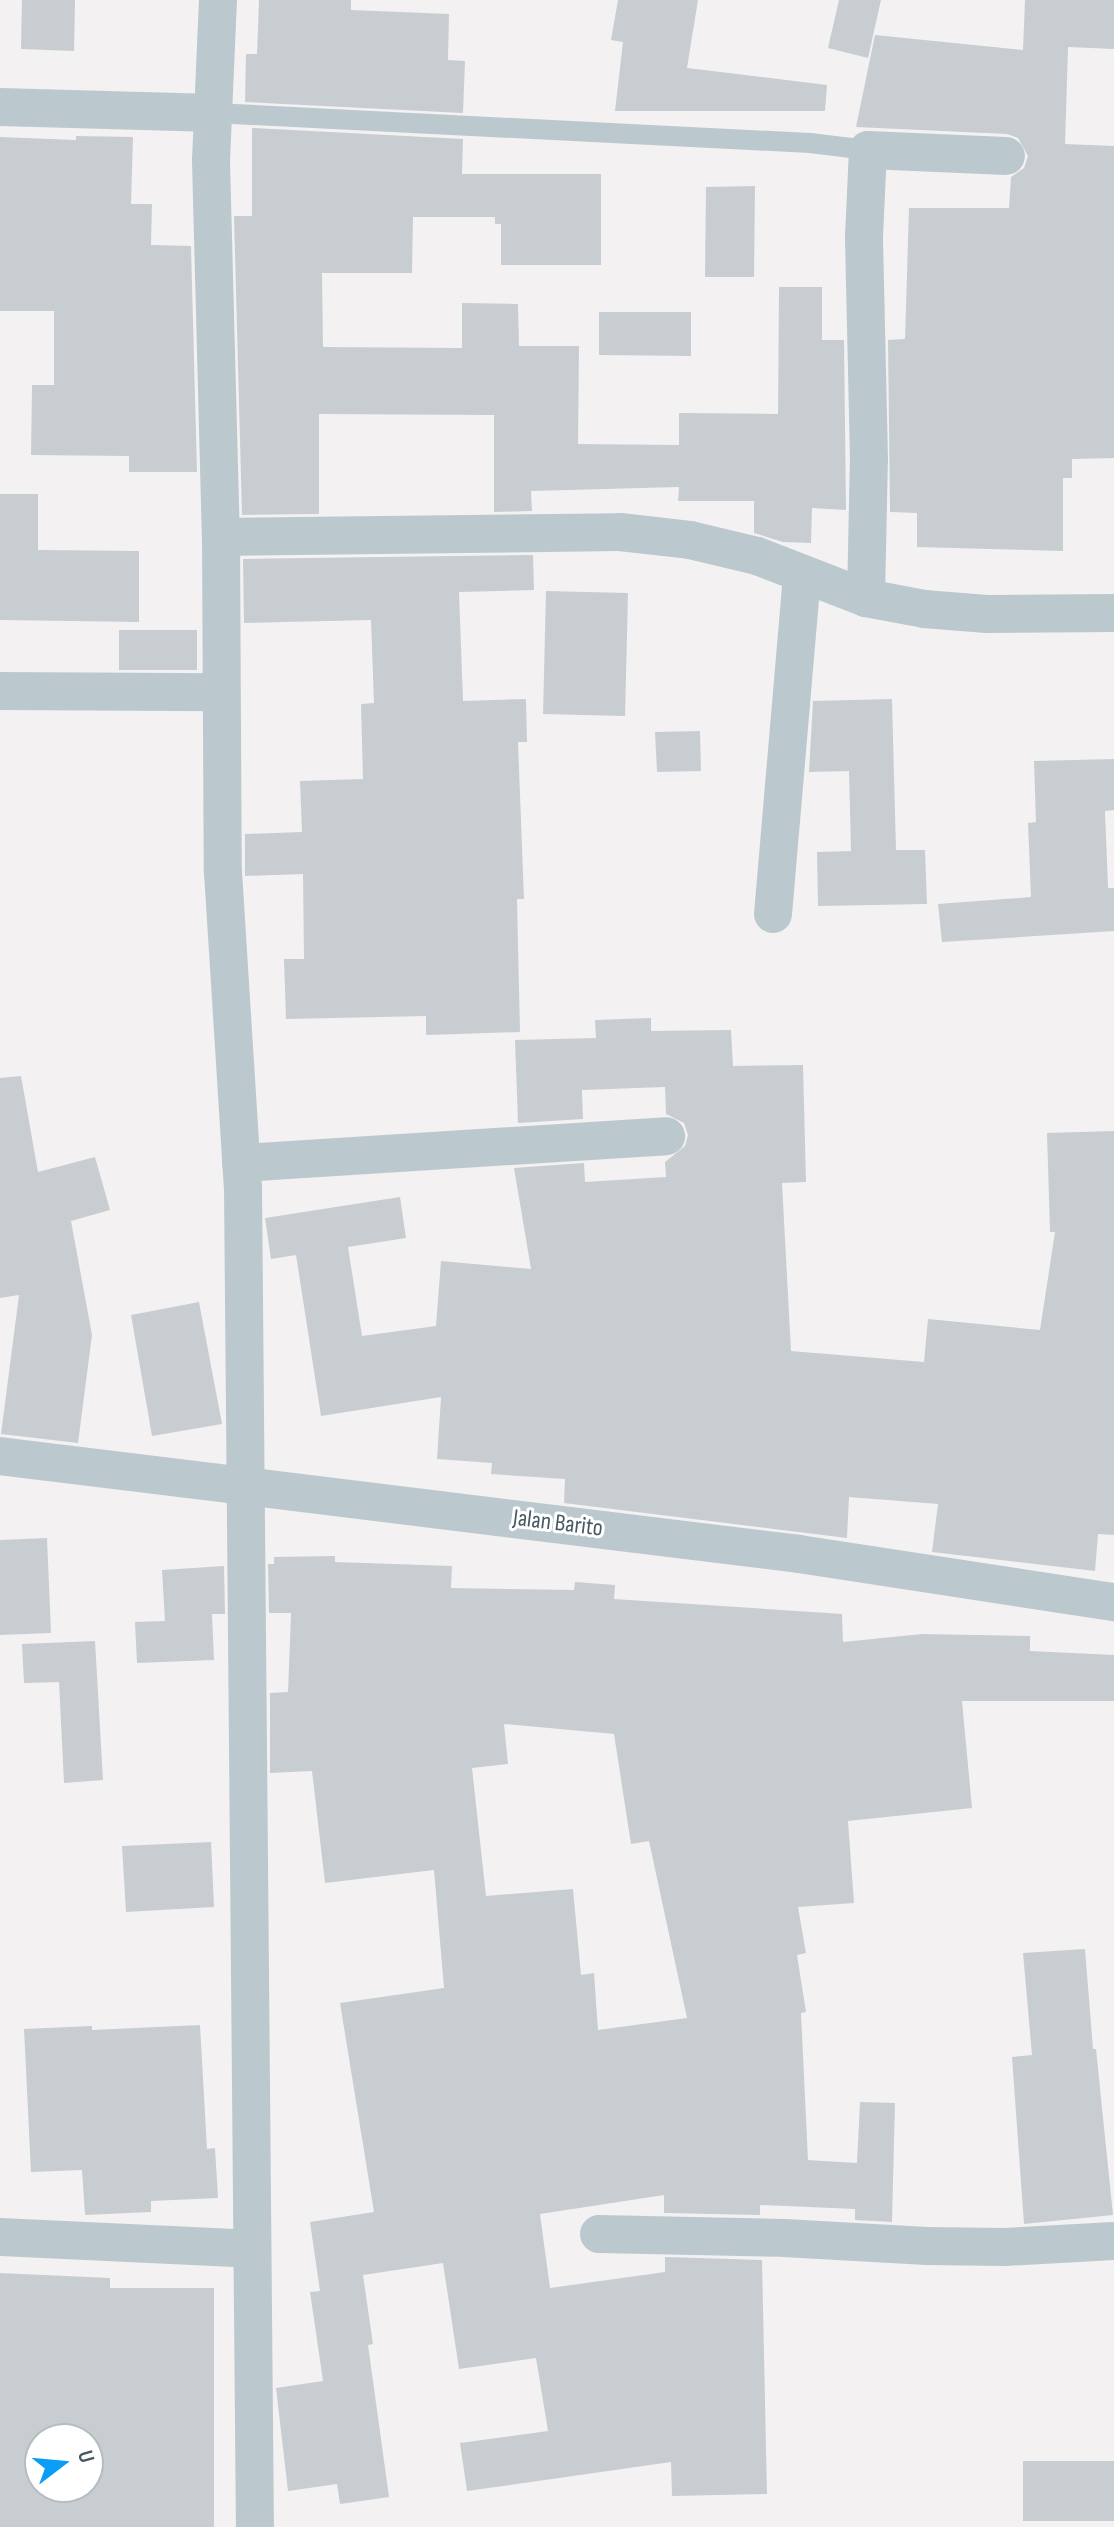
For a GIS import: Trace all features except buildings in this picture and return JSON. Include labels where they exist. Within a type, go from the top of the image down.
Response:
[{"type":"street","points":[[218,0],[211,161],[221,537],[223,872],[241,1163],[255,2527]]},
{"type":"street","points":[[0,107],[214,113]]},
{"type":"street","points":[[866,598],[869,459],[864,237],[868,150],[1006,156]]},
{"type":"street","points":[[221,537],[620,532],[690,540],[757,556],[866,598],[924,609],[987,614],[1114,613]]},
{"type":"street","points":[[773,914],[802,574]]},
{"type":"street","points":[[0,691],[221,692]]},
{"type":"street","points":[[241,1163],[666,1136]]},
{"type":"street","name":"Jalan Barito","points":[[0,1456],[246,1483],[799,1554],[1114,1602]]},
{"type":"street","points":[[599,2234],[784,2238],[927,2246],[1005,2247],[1114,2241]]},
{"type":"street","points":[[0,2237],[251,2249]]},
{"type":"lane","points":[[214,113],[810,143],[868,150]]}]
